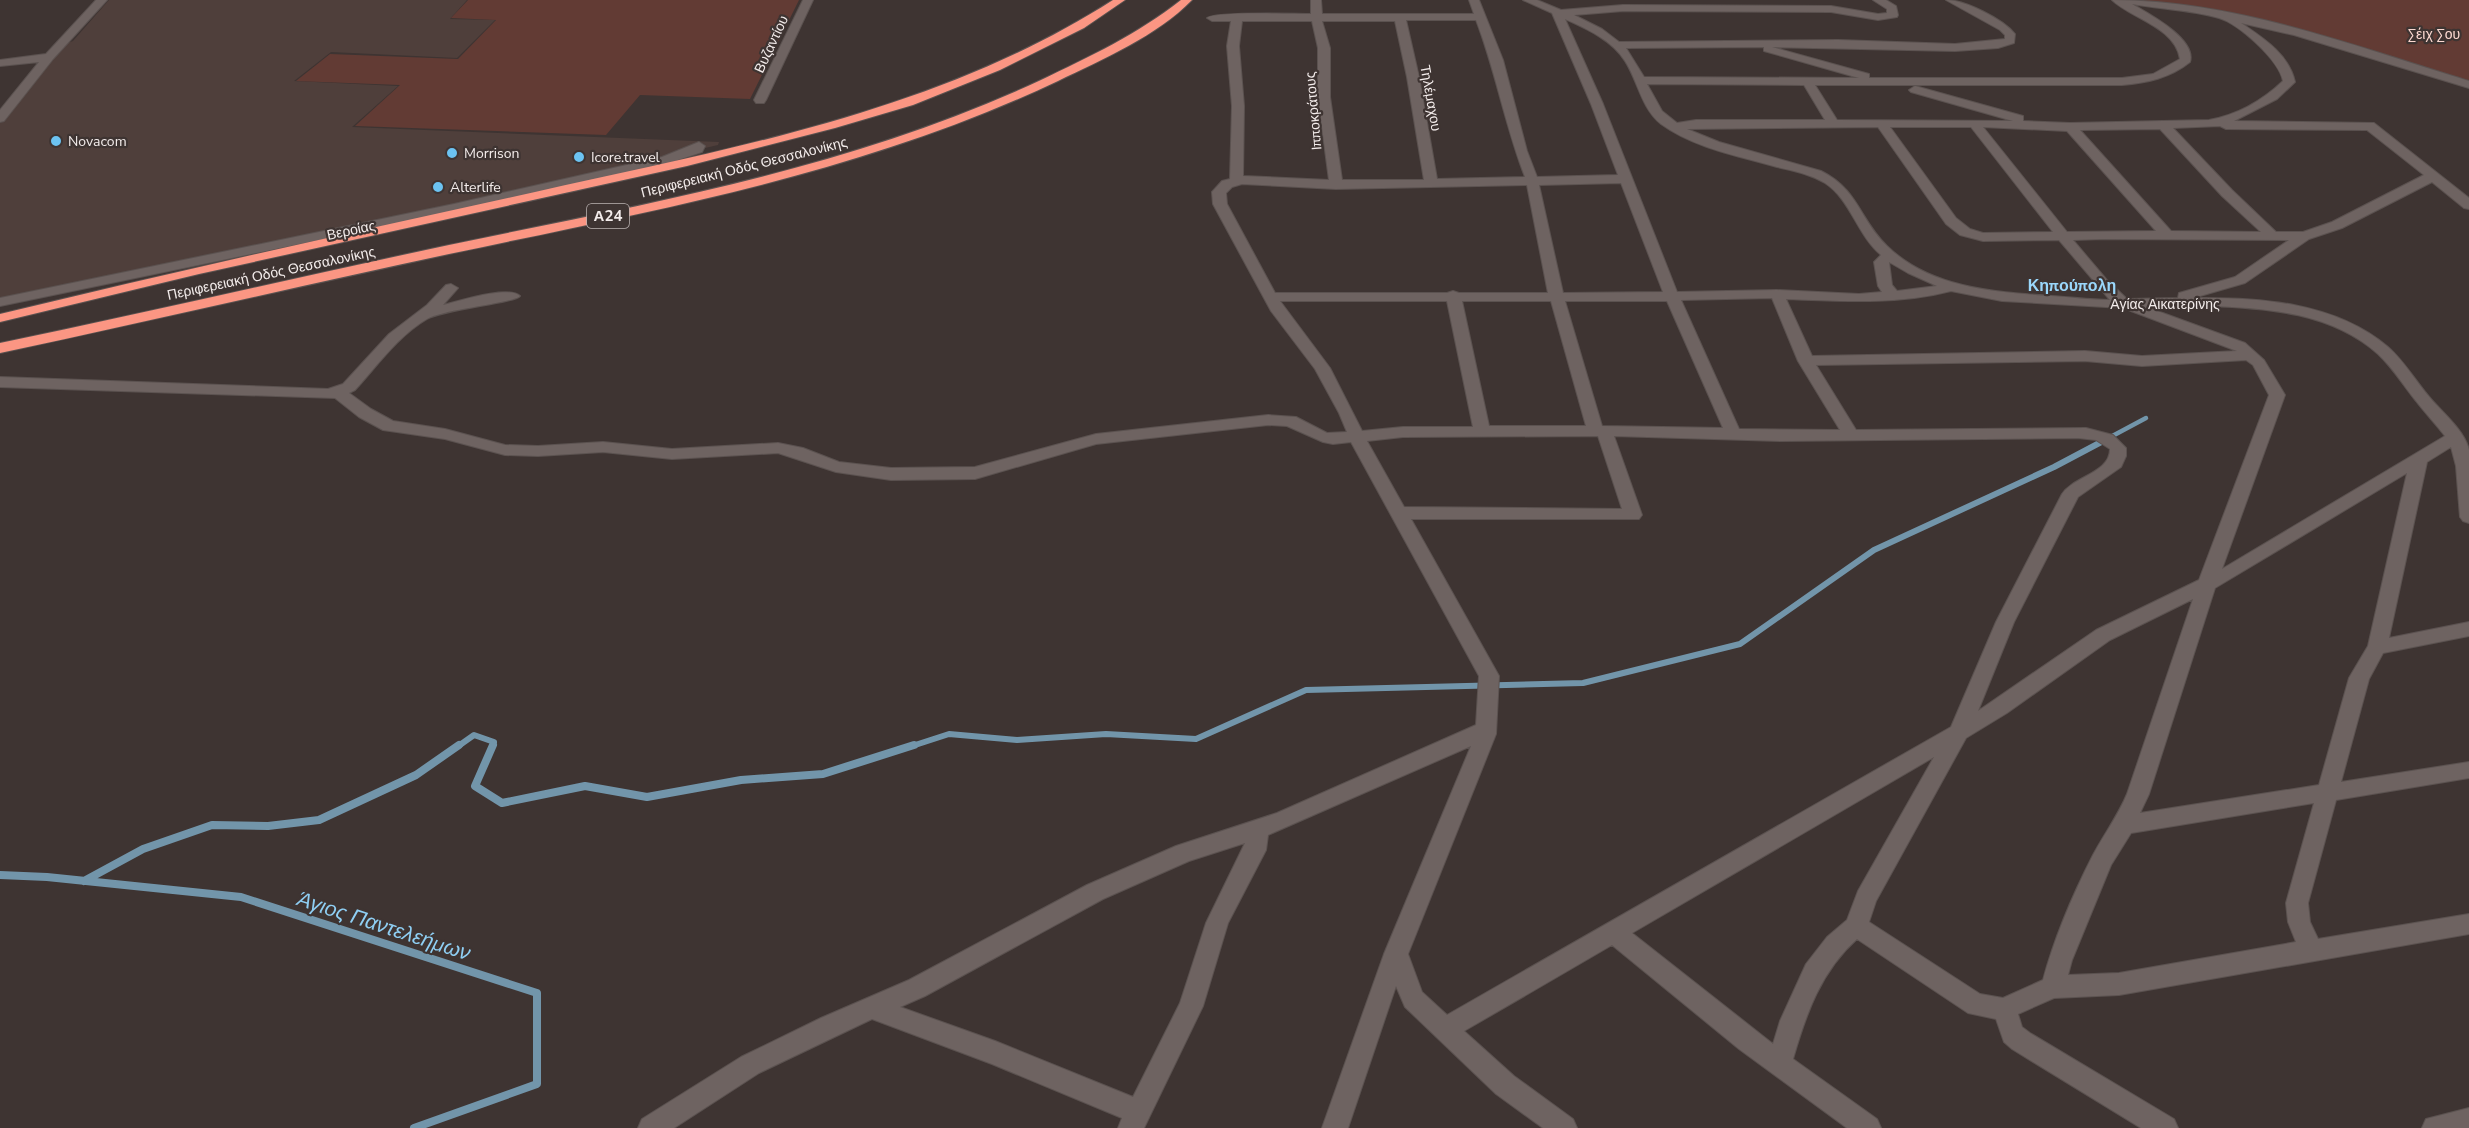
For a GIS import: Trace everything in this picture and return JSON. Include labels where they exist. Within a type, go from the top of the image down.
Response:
[{"type":"highway","name":"Περιφερειακή Οδός Θεσσαλονίκης","points":[[0,318],[199,270],[687,162],[831,125],[909,102],[996,68],[1080,26],[1120,0]]},
{"type":"highway","name":"Περιφερειακή Οδός Θεσσαλονίκης","points":[[0,348],[637,210],[861,153],[953,123],[1030,91],[1102,55],[1155,24],[1187,0]]},
{"type":"street","points":[[0,118],[49,57],[102,0]]},
{"type":"street","name":"Βυζαντίου","points":[[760,100],[808,0]]},
{"type":"street","name":"Ιπποκράτους","points":[[1316,0],[1317,17],[1325,54],[1324,97],[1336,185]]},
{"type":"street","points":[[1399,513],[1633,515],[1600,431],[1556,295],[1532,180],[1521,151],[1497,60],[1474,0]]},
{"type":"street","name":"Αγίας Αικατερίνης","points":[[1528,0],[1618,45],[1658,114],[1674,127],[1702,139],[1816,174],[1833,183],[1847,196],[1873,239],[1889,255],[1952,287],[1994,296],[2286,308],[2307,312],[2339,324],[2370,340],[2386,353],[2454,438],[2465,460],[2469,517]]},
{"type":"street","points":[[1551,0],[1627,179],[1672,296],[1734,435]]},
{"type":"street","points":[[1803,0],[1831,9],[1878,17],[1894,14],[1892,8],[1878,0]]},
{"type":"street","points":[[1618,45],[1746,43],[1971,47],[2004,44],[2010,41],[2010,34],[2004,28],[1951,0]]},
{"type":"street","points":[[1640,80],[1891,83],[2114,82],[2160,75],[2176,69],[2186,60],[2184,49],[2172,35],[2117,0]]},
{"type":"street","points":[[2126,0],[2224,16],[2315,37],[2469,85]]},
{"type":"street","points":[[1558,13],[1630,8],[1831,9]]},
{"type":"street","points":[[2214,124],[2263,104],[2289,82],[2286,70],[2269,50],[2224,16]]},
{"type":"street","points":[[1212,18],[1480,17]]},
{"type":"street","points":[[1236,180],[1238,106],[1233,46],[1237,18]]},
{"type":"street","name":"Τηλέμαχου","points":[[1400,18],[1413,77],[1431,183]]},
{"type":"street","points":[[1746,43],[2001,113],[2034,125]]},
{"type":"street","points":[[0,63],[49,57]]},
{"type":"street","points":[[1808,82],[1833,123]]},
{"type":"street","points":[[1674,127],[1696,124],[1833,123],[1974,123],[2070,128],[2214,124],[2367,125],[2376,129],[2469,205]]},
{"type":"street","points":[[1881,123],[1957,228],[1983,237],[2304,236]]},
{"type":"street","points":[[1974,123],[2063,236],[2122,303],[2240,345],[2259,363],[2277,395],[2207,584],[2138,794],[2124,825],[2102,860],[2060,960],[2053,987]]},
{"type":"street","points":[[2164,126],[2221,187],[2273,236]]},
{"type":"street","points":[[2070,128],[2167,236]]},
{"type":"street","name":"Βεροίας","points":[[0,302],[520,193],[666,160],[698,149],[699,146]]},
{"type":"street","points":[[2156,303],[2240,280],[2304,236],[2337,225],[2433,176]]},
{"type":"street","points":[[1335,1128],[1396,954],[1486,730],[1489,676],[1357,438],[1347,413],[1322,368],[1287,323],[1271,297],[1218,199],[1221,190],[1236,180],[1336,185],[1627,179]]},
{"type":"street","points":[[1889,255],[1881,262],[1885,286],[1893,296]]},
{"type":"street","points":[[1271,297],[1777,294],[1859,298],[1924,294],[1952,287]]},
{"type":"street","points":[[0,382],[339,393],[350,387],[361,376],[394,337],[442,299],[451,288]]},
{"type":"street","points":[[1777,294],[1806,361],[1850,434]]},
{"type":"street","points":[[1453,295],[1482,432]]},
{"type":"street","points":[[420,317],[477,300],[513,296]]},
{"type":"street","points":[[1806,361],[2085,356],[2142,361],[2250,354]]},
{"type":"street","points":[[339,393],[364,412],[389,426],[445,434],[505,450],[538,451],[603,447],[672,454],[778,448],[797,452],[836,467],[891,474],[975,473],[1096,439],[1268,420],[1290,422],[1333,440],[1404,432],[1600,431],[1663,431],[1734,435],[2091,434],[2107,438],[2118,448],[2118,458],[2111,468],[2087,479],[2072,494],[2005,621],[1959,731],[1866,898],[1856,926],[1835,944],[1814,972],[1792,1021],[1779,1064]]},
{"type":"street","points":[[1445,1029],[2000,707],[2103,635],[2207,584],[2454,438]]},
{"type":"street","points":[[2311,950],[2299,922],[2297,903],[2359,678],[2376,647],[2419,459]]},
{"type":"street","points":[[2376,647],[2469,629]]},
{"type":"street","points":[[651,1128],[750,1065],[952,971],[1095,892],[1184,853],[1258,830],[1486,730]]},
{"type":"street","points":[[2124,825],[2469,770]]},
{"type":"street","points":[[874,1009],[995,1053],[1135,1120],[1191,1006],[1217,923],[1254,850],[1258,830]]},
{"type":"street","points":[[1856,926],[1976,1005],[2004,1009],[2053,987],[2090,987],[2145,980],[2173,973],[2469,924]]},
{"type":"street","points":[[1613,932],[1779,1064],[1868,1128]]},
{"type":"street","points":[[1396,954],[1413,999],[1505,1085],[1564,1128]]},
{"type":"street","points":[[2004,1009],[2013,1034],[2021,1041],[2165,1128]]},
{"type":"street","points":[[2435,1128],[2469,1121]]},
{"type":"shaded area","points":[[109,0],[467,0],[450,19],[495,20],[457,58],[331,52],[294,81],[398,86],[352,127],[719,142],[718,145],[427,213],[0,298],[0,122],[65,44],[73,41]]},
{"type":"green space","points":[[468,0],[799,0],[750,99],[640,95],[606,135],[355,126],[400,85],[296,81],[330,54],[458,59],[496,20],[451,18]]},
{"type":"green space","name":"Σέιχ Σου","points":[[2139,0],[2469,0],[2469,81],[2218,13]]},
{"type":"waterway","points":[[2103,441],[2146,418]]},
{"type":"waterway","points":[[909,747],[949,734],[1017,740],[1106,734],[1196,739],[1306,690],[1583,683],[1740,644],[1874,550],[2054,467],[2105,440]]},
{"type":"waterway","points":[[457,747],[474,735],[494,742],[492,747]]},
{"type":"waterway","points":[[84,881],[143,849],[212,825],[268,826],[319,820],[416,775],[459,745]]},
{"type":"waterway","points":[[493,745],[475,786],[502,803],[585,786],[647,797],[741,780],[823,774],[914,745]]},
{"type":"waterway","name":"Άγιος Παντελεήμων","points":[[0,875],[84,881]]},
{"type":"waterway","name":"Άγιος Παντελεήμων","points":[[84,881],[241,897],[537,993],[537,1084],[414,1128]]},
{"type":"place","name":"Novacom","points":[[56,141]]},
{"type":"place","name":"Morrison","points":[[452,153]]},
{"type":"place","name":"Icore.travel","points":[[579,157]]},
{"type":"place","name":"Alterlife","points":[[438,187]]},
{"type":"district","name":"Κηπούπολη","points":[[2072,285]]}]
